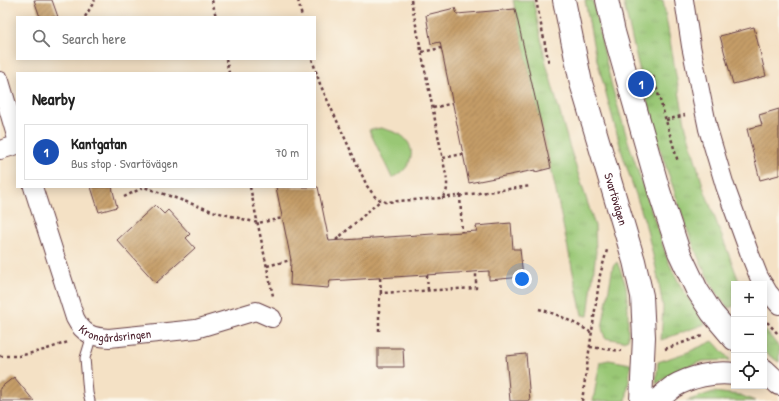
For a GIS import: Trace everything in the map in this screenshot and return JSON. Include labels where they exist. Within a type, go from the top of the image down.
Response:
[{"type":"main road","name":"Svartövägen","points":[[564,0],[581,83],[634,261],[642,296],[644,337],[641,401]]},
{"type":"main road","points":[[607,0],[614,32],[659,191],[679,252],[697,290],[712,313],[728,332]]},
{"type":"main road","points":[[656,401],[683,382],[714,373],[725,372],[731,373]]},
{"type":"main road","points":[[767,373],[779,384]]},
{"type":"main road","points":[[767,383],[779,389]]},
{"type":"street","points":[[684,0],[691,46],[708,129],[728,193],[749,252],[762,281]]},
{"type":"street","points":[[0,82],[16,135]]},
{"type":"street","points":[[0,150],[16,145]]},
{"type":"street","name":"Krongårdsringen","points":[[33,188],[75,318],[83,330],[92,335],[109,338],[196,329],[256,311],[272,318]]},
{"type":"street","points":[[767,290],[779,305]]},
{"type":"lane","points":[[90,401],[85,358],[92,335]]},
{"type":"path","points":[[87,16],[95,0]]},
{"type":"path","points":[[212,0],[216,16]]},
{"type":"path","points":[[298,0],[302,16]]},
{"type":"path","points":[[411,0],[447,180],[447,190],[444,196],[440,198]]},
{"type":"path","points":[[536,0],[549,64]]},
{"type":"path","points":[[422,52],[441,48]]},
{"type":"path","points":[[226,60],[229,72]]},
{"type":"path","points":[[312,60],[320,84],[367,186],[376,198],[385,202],[440,198],[531,186]]},
{"type":"path","points":[[653,76],[678,162]]},
{"type":"path","points":[[433,108],[453,103]]},
{"type":"path","points":[[666,120],[690,114]]},
{"type":"path","points":[[443,158],[463,154]]},
{"type":"path","points":[[124,197],[142,188]]},
{"type":"path","points":[[147,188],[212,211],[258,223],[283,218]]},
{"type":"path","points":[[250,188],[274,303],[272,318]]},
{"type":"path","points":[[460,195],[462,232]]},
{"type":"path","points":[[336,240],[381,200]]},
{"type":"path","points":[[582,401],[600,275],[609,244]]},
{"type":"path","points":[[267,266],[292,260]]},
{"type":"path","points":[[381,293],[476,288],[476,272]]},
{"type":"path","points":[[427,275],[428,290]]},
{"type":"path","points":[[379,331],[379,303],[381,293],[380,278]]},
{"type":"path","points":[[539,310],[552,313],[592,333]]},
{"type":"path","points":[[767,322],[779,335]]},
{"type":"path","points":[[590,347],[629,352],[658,351],[699,338],[728,332]]},
{"type":"path","points":[[0,356],[19,356],[44,350],[69,341]]},
{"type":"green space","points":[[513,0],[533,0],[546,63],[569,145],[595,226],[596,252],[588,316],[582,315]]},
{"type":"green space","points":[[585,0],[593,0],[612,87],[628,141],[668,261],[681,287],[705,324],[661,340],[663,307],[656,268],[645,222],[623,156],[594,49]]},
{"type":"green space","points":[[623,0],[663,0],[686,128],[704,189],[739,281],[731,281],[731,307],[728,308],[718,294],[702,265],[689,235],[665,164],[644,89]]},
{"type":"green space","points":[[381,128],[399,134],[404,137],[410,145],[411,155],[408,164],[402,172],[392,178],[369,130]]},
{"type":"green space","points":[[617,262],[626,285],[628,309],[628,339],[623,341],[605,338],[602,328],[613,266]]},
{"type":"green space","points":[[767,333],[779,347],[779,362],[767,354]]},
{"type":"green space","points":[[713,341],[730,360],[703,361],[679,369],[656,384],[658,362],[688,352]]},
{"type":"green space","points":[[609,360],[631,364],[626,401],[593,401],[600,362]]},
{"type":"green space","points":[[713,392],[740,395],[755,401],[686,401]]},
{"type":"building","points":[[34,0],[52,0],[58,16],[40,16]]},
{"type":"building","points":[[455,8],[457,14],[515,9],[551,168],[469,183],[440,42],[431,44],[426,15]]},
{"type":"building","points":[[754,27],[766,76],[733,84],[720,36]]},
{"type":"building","points":[[779,109],[779,175],[760,180],[747,129],[762,125],[759,115]]},
{"type":"building","points":[[318,187],[329,241],[477,231],[476,226],[511,223],[513,249],[520,249],[523,277],[489,280],[489,271],[330,281],[328,288],[290,285],[291,260],[276,188]]},
{"type":"building","points":[[91,188],[112,188],[117,207],[99,212]]},
{"type":"building","points":[[155,205],[164,214],[168,210],[190,234],[186,238],[195,248],[156,283],[117,240]]},
{"type":"building","points":[[378,348],[403,348],[404,367],[378,367]]},
{"type":"building","points":[[526,354],[530,401],[510,401],[506,356]]},
{"type":"building","points":[[14,377],[34,401],[0,401],[0,388]]},
{"type":"place","name":"Kantgatan","points":[[641,84]]}]
